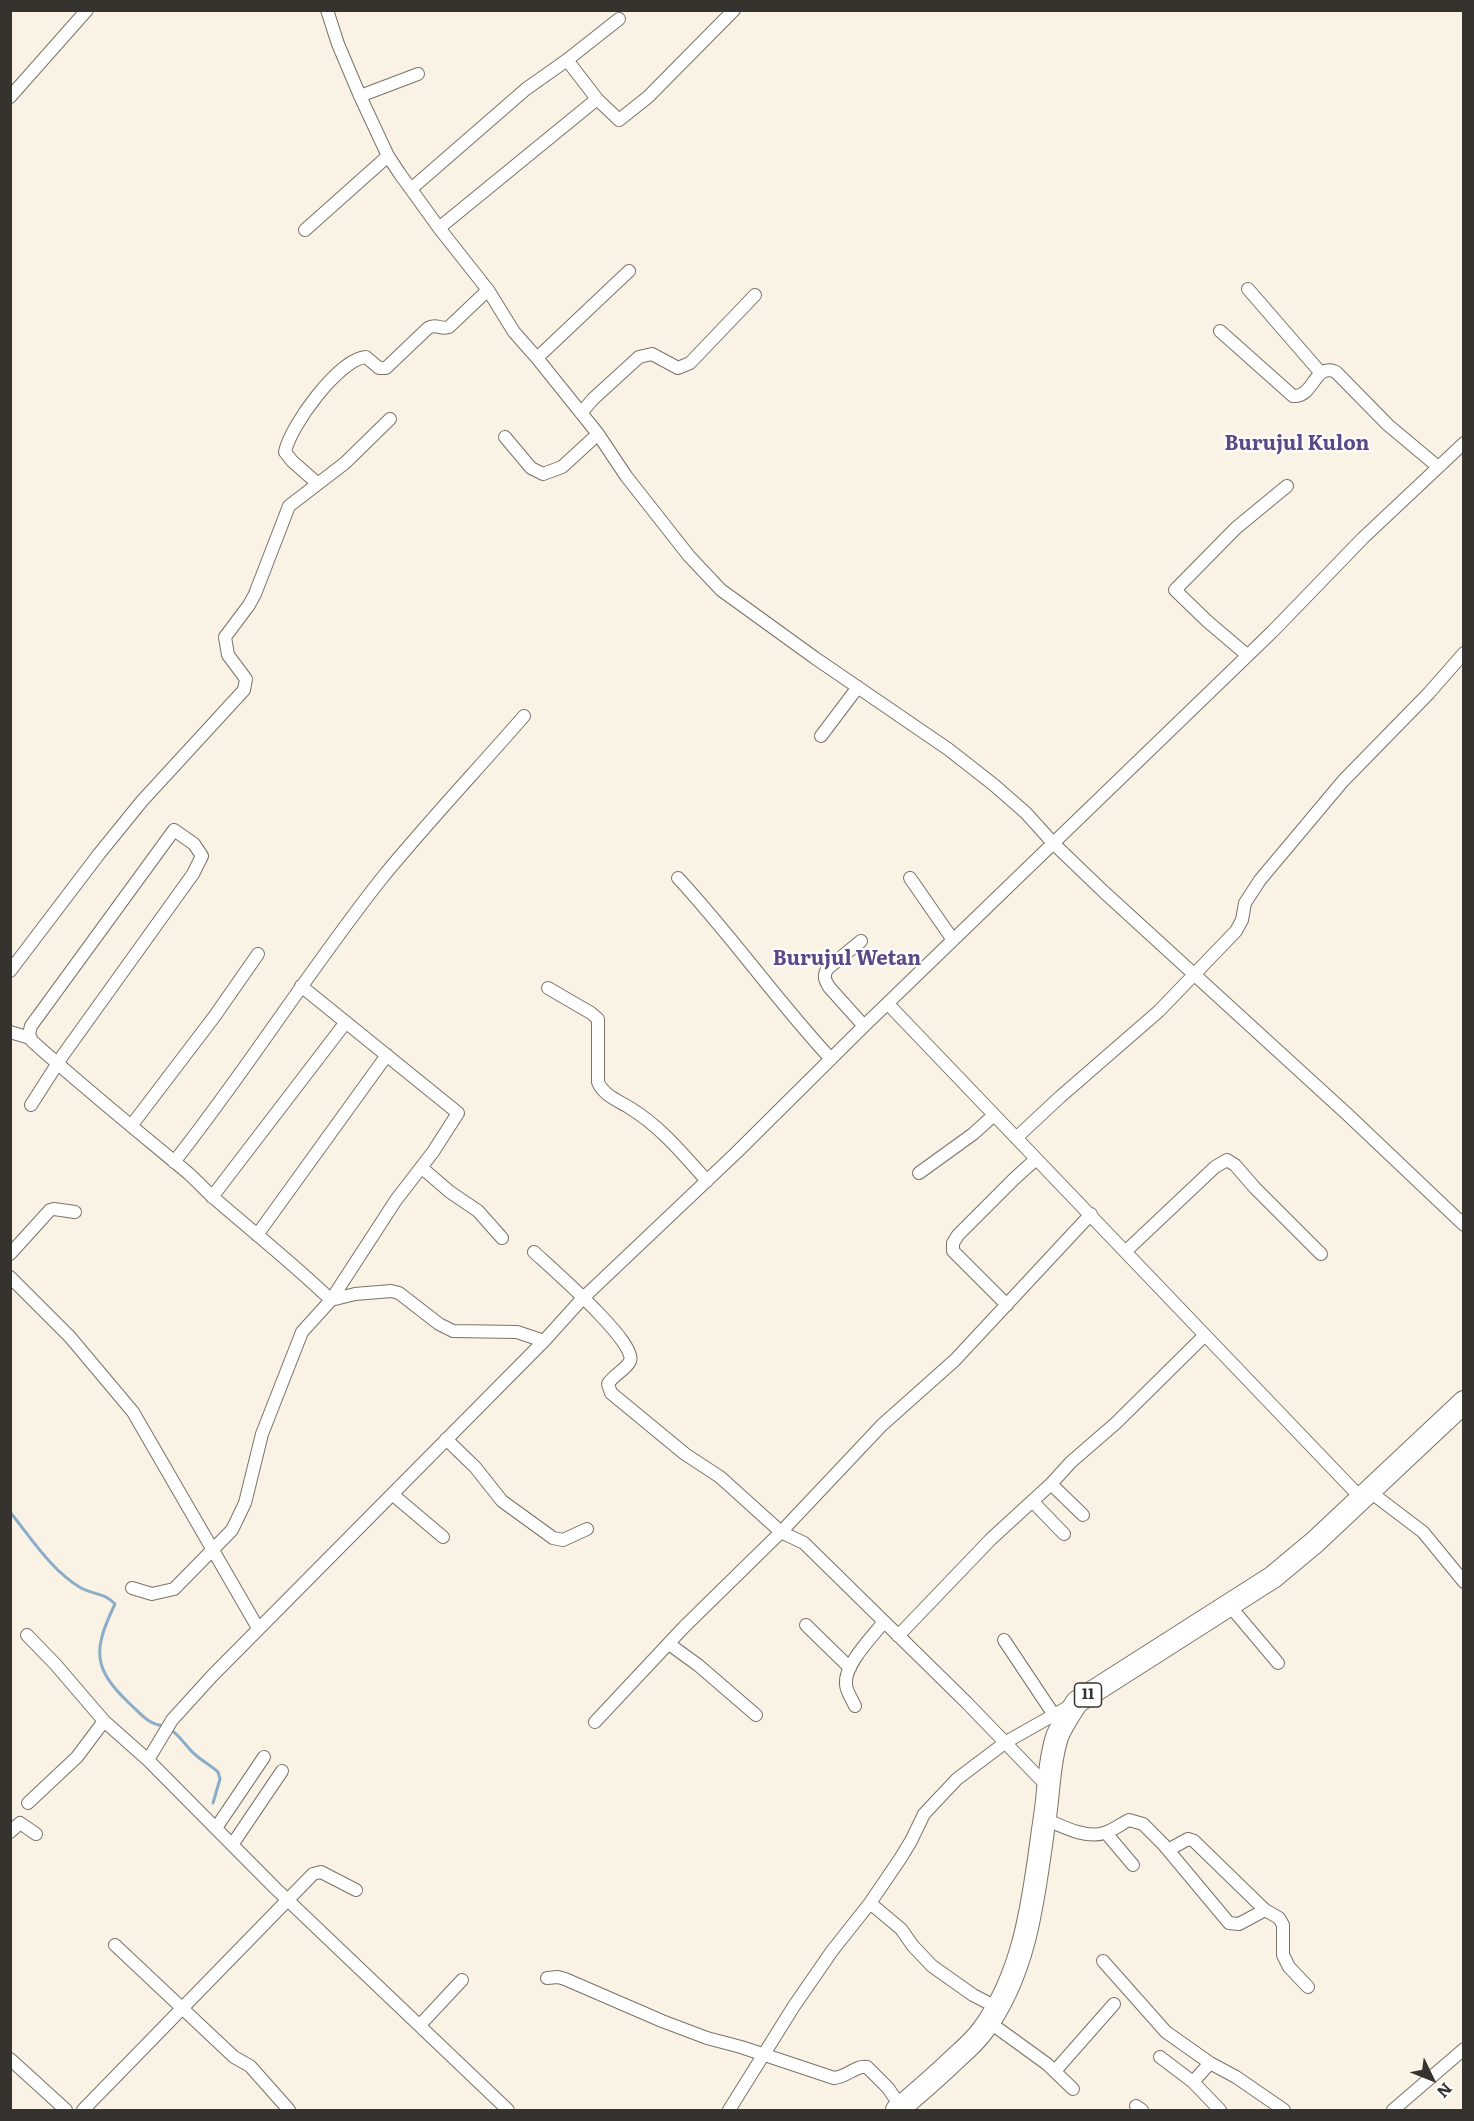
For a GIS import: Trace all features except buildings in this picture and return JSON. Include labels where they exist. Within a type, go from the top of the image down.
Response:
[{"type":"highway","name":"11","points":[[899,2109],[972,2043],[993,2015],[1016,1968],[1023,1947],[1058,1737],[1064,1722],[1077,1702],[1273,1577],[1463,1403]]},
{"type":"street","points":[[10,97],[87,10]]},
{"type":"street","points":[[327,10],[338,44],[388,156],[439,228],[488,290],[502,316],[598,434],[626,476],[683,549],[721,590],[948,748],[994,785],[1026,813],[1053,843],[1464,1225]]},
{"type":"street","points":[[567,60],[597,99],[620,119],[648,97],[734,10]]},
{"type":"street","points":[[411,189],[526,89],[619,19]]},
{"type":"street","points":[[360,96],[418,74]]},
{"type":"street","points":[[439,228],[597,99]]},
{"type":"street","points":[[305,230],[388,156]]},
{"type":"street","points":[[537,358],[629,271]]},
{"type":"street","points":[[1248,289],[1320,372]]},
{"type":"street","points":[[317,483],[288,457],[285,450],[304,414],[318,395],[336,376],[360,358],[366,357],[379,368],[386,368],[428,328],[449,327],[488,290]]},
{"type":"street","points":[[581,413],[639,357],[652,354],[678,368],[690,363],[755,295]]},
{"type":"street","points":[[1220,331],[1293,396],[1299,397],[1303,394],[1320,372],[1326,369],[1336,372],[1388,425],[1437,466]]},
{"type":"street","points":[[10,971],[142,801],[241,696],[246,679],[228,655],[225,637],[255,594],[286,510],[294,500],[345,463],[390,419]]},
{"type":"street","points":[[505,437],[531,468],[543,474],[562,467],[598,434]]},
{"type":"street","points":[[148,1760],[172,1720],[258,1628],[544,1341],[582,1299],[707,1181],[1247,655],[1437,466],[1464,443]]},
{"type":"street","points":[[1247,655],[1176,594],[1175,590],[1236,528],[1287,486]]},
{"type":"street","points":[[1016,1138],[1159,1011],[1239,926],[1245,903],[1253,890],[1329,797],[1429,693],[1464,653]]},
{"type":"street","points":[[821,736],[858,687]]},
{"type":"street","points":[[174,1162],[243,1070],[301,986],[383,878],[524,716]]},
{"type":"street","points":[[31,1105],[57,1064],[134,954],[193,874],[202,856],[194,844],[174,830],[31,1026],[30,1038],[57,1064],[174,1162],[331,1300]]},
{"type":"street","points":[[678,878],[831,1059]]},
{"type":"street","points":[[910,878],[953,940]]},
{"type":"street","points":[[861,942],[827,969],[824,974],[825,981],[864,1026]]},
{"type":"street","points":[[131,1126],[214,1017],[258,954]]},
{"type":"street","points":[[132,1588],[152,1594],[174,1589],[227,1536],[241,1514],[262,1434],[302,1332],[331,1300],[396,1200],[422,1168],[458,1113],[301,986]]},
{"type":"street","points":[[548,988],[598,1019],[598,1082],[602,1090],[655,1126],[707,1181]]},
{"type":"street","points":[[888,1004],[1036,1160],[1091,1214],[1204,1336],[1365,1495],[1423,1532],[1464,1582]]},
{"type":"street","points":[[212,1197],[346,1022]]},
{"type":"street","points":[[10,1032],[23,1038],[30,1038]]},
{"type":"street","points":[[257,1235],[387,1055]]},
{"type":"street","points":[[919,1173],[973,1134],[994,1115]]},
{"type":"street","points":[[1007,1305],[953,1251],[952,1246],[958,1235],[1036,1160]]},
{"type":"street","points":[[1126,1251],[1215,1167],[1227,1160],[1321,1254]]},
{"type":"street","points":[[422,1168],[450,1192],[478,1211],[502,1238]]},
{"type":"street","points":[[10,1254],[50,1210],[75,1212]]},
{"type":"street","points":[[595,1722],[684,1627],[781,1532],[882,1425],[955,1360],[1091,1214]]},
{"type":"street","points":[[534,1252],[609,1324],[631,1355],[629,1364],[610,1380],[608,1387],[611,1393],[685,1454],[720,1477],[781,1532],[804,1543],[1048,1787]]},
{"type":"street","points":[[10,1277],[70,1337],[133,1412],[258,1628]]},
{"type":"street","points":[[331,1300],[391,1291],[399,1293],[439,1324],[453,1331],[517,1332],[544,1341]]},
{"type":"street","points":[[898,1636],[991,1539],[1033,1502],[1071,1462],[1116,1423],[1204,1336]]},
{"type":"street","points":[[446,1440],[475,1467],[502,1501],[553,1538],[563,1539],[587,1529]]},
{"type":"street","points":[[1051,1484],[1083,1515]]},
{"type":"street","points":[[392,1494],[443,1537]]},
{"type":"street","points":[[1033,1502],[1064,1534]]},
{"type":"street","points":[[1229,1605],[1278,1663]]},
{"type":"street","points":[[855,1706],[846,1686],[846,1678],[850,1668],[883,1623]]},
{"type":"street","points":[[807,1625],[850,1668]]},
{"type":"street","points":[[27,1635],[104,1721],[148,1760],[232,1845],[508,2110]]},
{"type":"street","points":[[1004,1640],[1054,1715]]},
{"type":"street","points":[[669,1644],[698,1665],[756,1715]]},
{"type":"street","points":[[729,2110],[794,2006],[832,1951],[870,1903],[911,1841],[924,1814],[957,1779],[1005,1742],[1077,1702]]},
{"type":"street","points":[[28,1803],[77,1757],[104,1721]]},
{"type":"street","points":[[216,1828],[264,1756]]},
{"type":"street","points":[[232,1845],[282,1770]]},
{"type":"street","points":[[1045,1819],[1083,1833],[1096,1835],[1106,1833],[1129,1820],[1143,1824],[1168,1850],[1229,1923],[1239,1924],[1265,1910]]},
{"type":"street","points":[[10,1832],[20,1823],[36,1834]]},
{"type":"street","points":[[1106,1833],[1133,1865]]},
{"type":"street","points":[[1168,1850],[1188,1839],[1194,1841],[1265,1910],[1279,1918],[1283,1925],[1283,1955],[1289,1967],[1308,1987]]},
{"type":"street","points":[[83,2110],[310,1877],[319,1871],[356,1890]]},
{"type":"street","points":[[870,1903],[902,1929],[913,1946],[932,1965],[974,1995],[1073,2089]]},
{"type":"street","points":[[115,1945],[234,2057],[250,2066],[289,2110]]},
{"type":"street","points":[[1103,1961],[1166,2032],[1284,2110]]},
{"type":"street","points":[[547,1978],[565,1979],[698,2035],[834,2078],[843,2077],[861,2066],[867,2067],[888,2088],[899,2109]]},
{"type":"street","points":[[420,2025],[462,1980]]},
{"type":"street","points":[[1055,2071],[1113,2004]]},
{"type":"street","points":[[1393,2110],[1464,2049]]},
{"type":"street","points":[[1160,2057],[1193,2082],[1220,2110]]},
{"type":"street","points":[[10,2059],[66,2110]]},
{"type":"street","points":[[1193,2082],[1210,2063]]},
{"type":"waterway","points":[[10,1512],[42,1553],[70,1581],[115,1604],[100,1646],[103,1669],[118,1691],[141,1715],[153,1723],[164,1726]]},
{"type":"waterway","points":[[170,1729],[194,1754],[218,1772],[220,1779],[213,1803]]},
{"type":"district","name":"Burujul Kulon","points":[[1297,444]]},
{"type":"district","name":"Burujul Wetan","points":[[847,959]]}]
